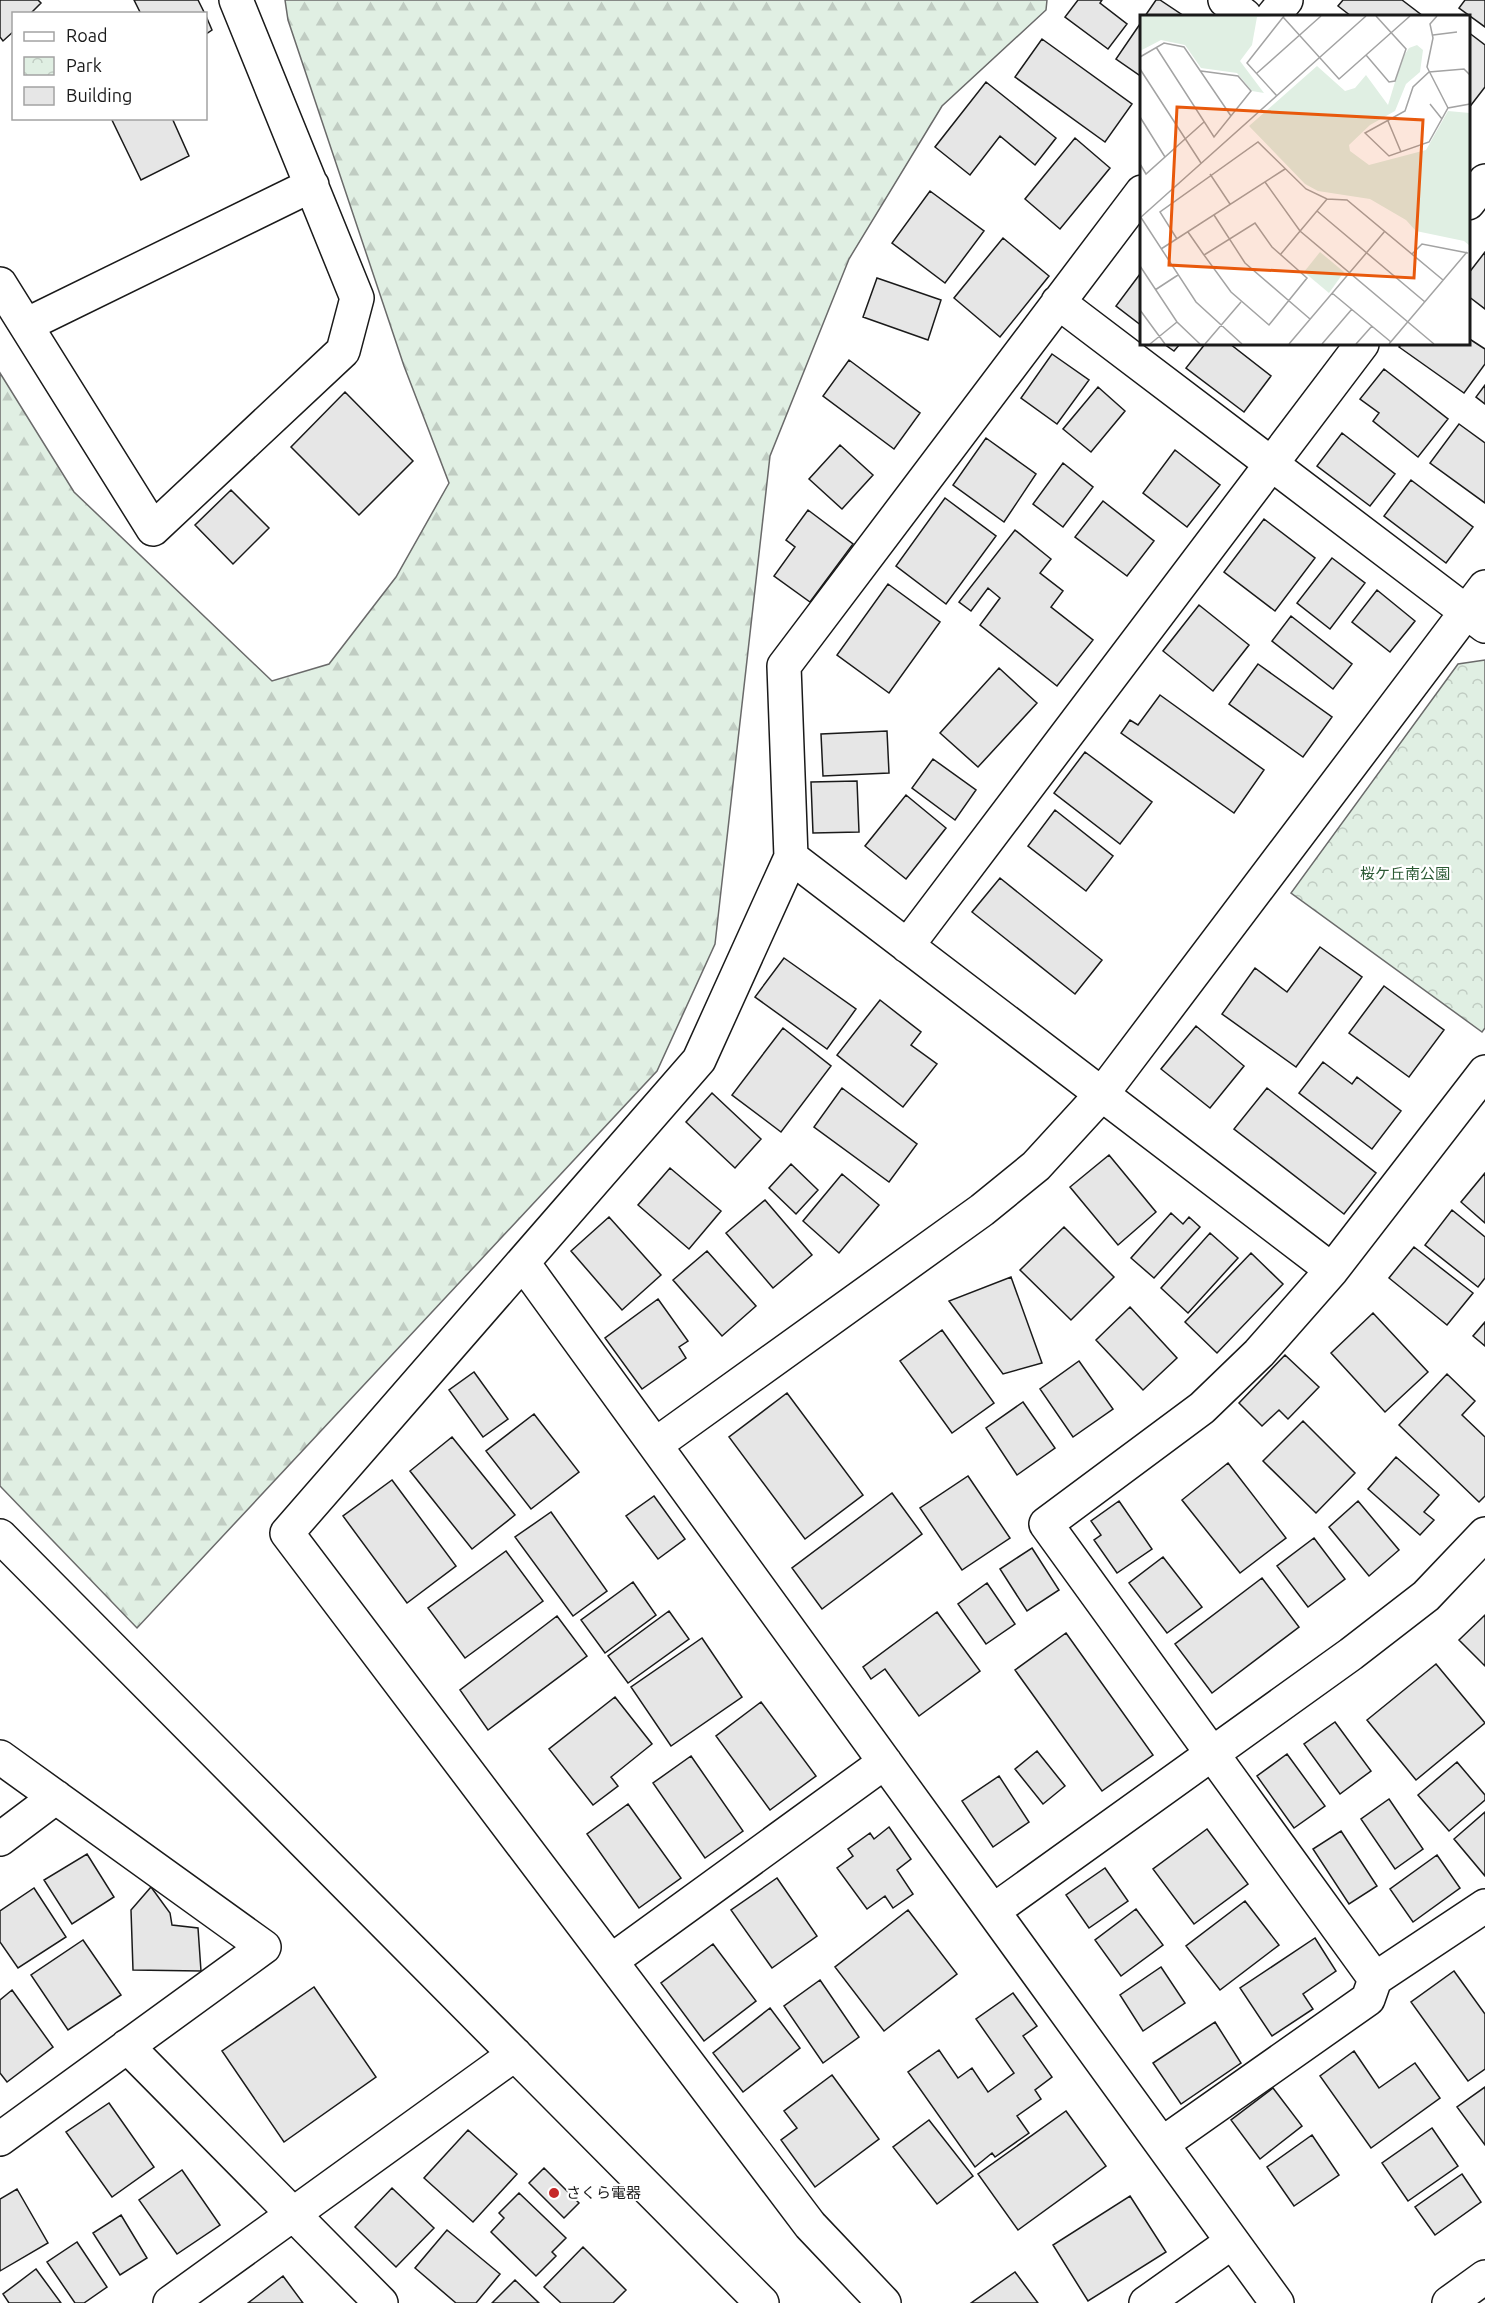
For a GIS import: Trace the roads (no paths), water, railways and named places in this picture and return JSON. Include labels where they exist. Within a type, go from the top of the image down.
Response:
[{"type":"street","points":[[0,284],[153,529],[343,351],[357,298],[236,0]]},
{"type":"street","points":[[1225,0],[1244,15]]},
{"type":"street","points":[[1275,15],[1286,0]]},
{"type":"street","points":[[1470,200],[1485,181]]},
{"type":"street","points":[[26,325],[312,185]]},
{"type":"street","points":[[884,2303],[810,2225],[287,1533],[699,1060],[790,857],[784,666],[1140,195]]},
{"type":"street","points":[[655,1445],[982,1210],[1036,1166],[1102,1094],[1479,608],[1271,464],[1058,302]]},
{"type":"street","points":[[907,946],[1361,345]]},
{"type":"street","points":[[790,857],[1332,1270]]},
{"type":"street","points":[[1375,1979],[1046,1524],[1202,1408],[1259,1353],[1332,1270],[1485,1072]]},
{"type":"street","points":[[523,1263],[1276,2303]]},
{"type":"street","points":[[993,1911],[1351,1654],[1426,1596],[1485,1534]]},
{"type":"street","points":[[0,1536],[762,2303]]},
{"type":"street","points":[[0,1757],[264,1947],[0,2139]]},
{"type":"street","points":[[611,1961],[885,1762]]},
{"type":"street","points":[[0,1839],[56,1797]]},
{"type":"street","points":[[1162,2144],[1368,1999],[1375,1979],[1485,1906]]},
{"type":"street","points":[[127,2046],[381,2303]]},
{"type":"street","points":[[171,2303],[515,2054]]},
{"type":"street","points":[[1146,2303],[1232,2242]]},
{"type":"street","points":[[1449,2303],[1485,2277]]},
{"type":"place","name":"さくら電器","points":[[554,2193]]},
{"type":"park label","name":"桜ケ丘南公園","points":[[1405,874]]}]
